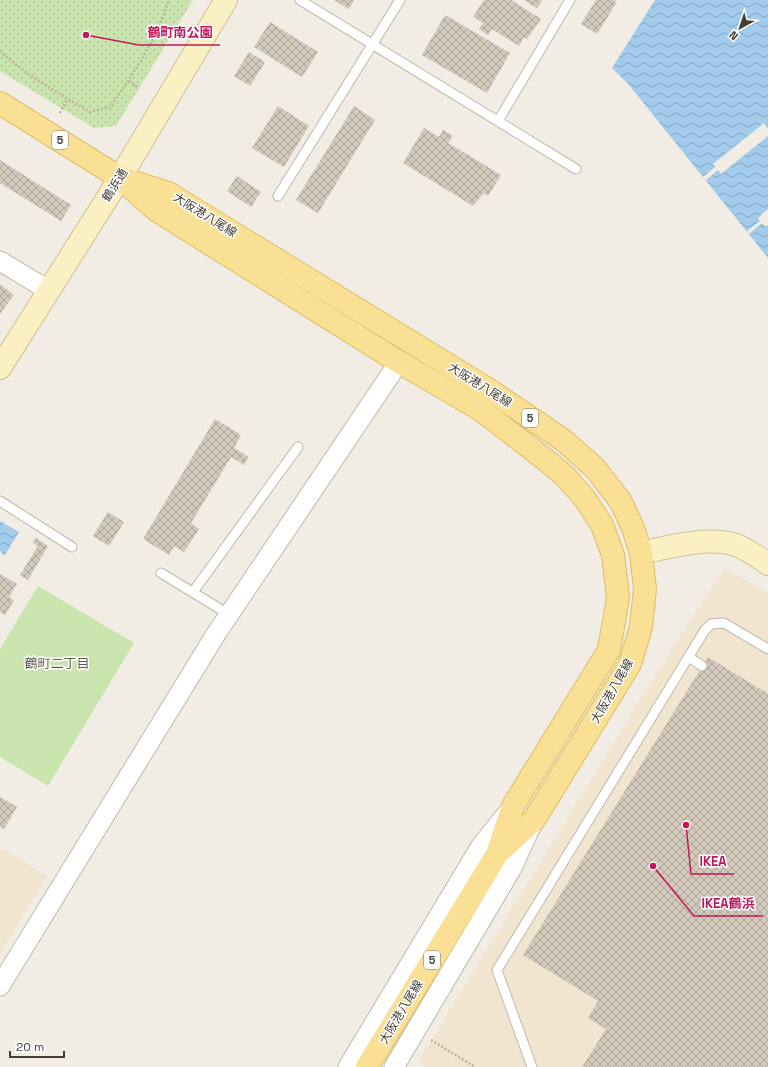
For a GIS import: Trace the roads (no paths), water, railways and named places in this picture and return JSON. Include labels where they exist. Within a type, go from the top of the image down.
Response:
[{"type":"main road","name":"大阪港八尾線","points":[[0,102],[120,178],[156,210],[399,362],[481,410],[547,461],[566,478],[585,500],[602,525],[613,555],[618,598],[610,650],[513,806],[497,854],[367,1067]]},
{"type":"main road","name":"大阪港八尾線","points":[[120,178],[168,193],[487,389],[564,440],[595,468],[621,502],[633,528],[641,554],[645,589],[641,627],[630,664],[534,820],[497,854]]},
{"type":"street","name":"鶴浜通","points":[[0,368],[120,178],[226,0]]},
{"type":"street","points":[[0,261],[48,290]]},
{"type":"street","points":[[0,986],[216,634],[399,362]]},
{"type":"street","points":[[641,554],[677,546],[721,543],[735,545],[768,564]]},
{"type":"street","points":[[348,1067],[481,846],[513,806]]},
{"type":"street","points":[[394,1067],[512,868],[534,820]]},
{"type":"lane","points":[[300,0],[576,169]]},
{"type":"lane","points":[[278,196],[400,0]]},
{"type":"lane","points":[[498,121],[570,0]]},
{"type":"lane","points":[[193,592],[298,447]]},
{"type":"lane","points":[[0,501],[72,547]]},
{"type":"lane","points":[[161,573],[230,615]]},
{"type":"lane","points":[[532,1067],[497,970],[705,630],[711,624],[716,622],[724,623],[768,649]]},
{"type":"lane","points":[[689,657],[702,666]]},
{"type":"water","points":[[655,0],[768,0],[768,258],[629,85],[612,68]]},
{"type":"water","points":[[0,521],[19,532],[5,555],[0,552]]},
{"type":"place","name":"鶴町南公園","points":[[86,35]]},
{"type":"place","name":"IKEA","points":[[686,825]]},
{"type":"place","name":"IKEA鶴浜","points":[[653,866]]},
{"type":"district","name":"鶴町二丁目","points":[[57,663]]}]
